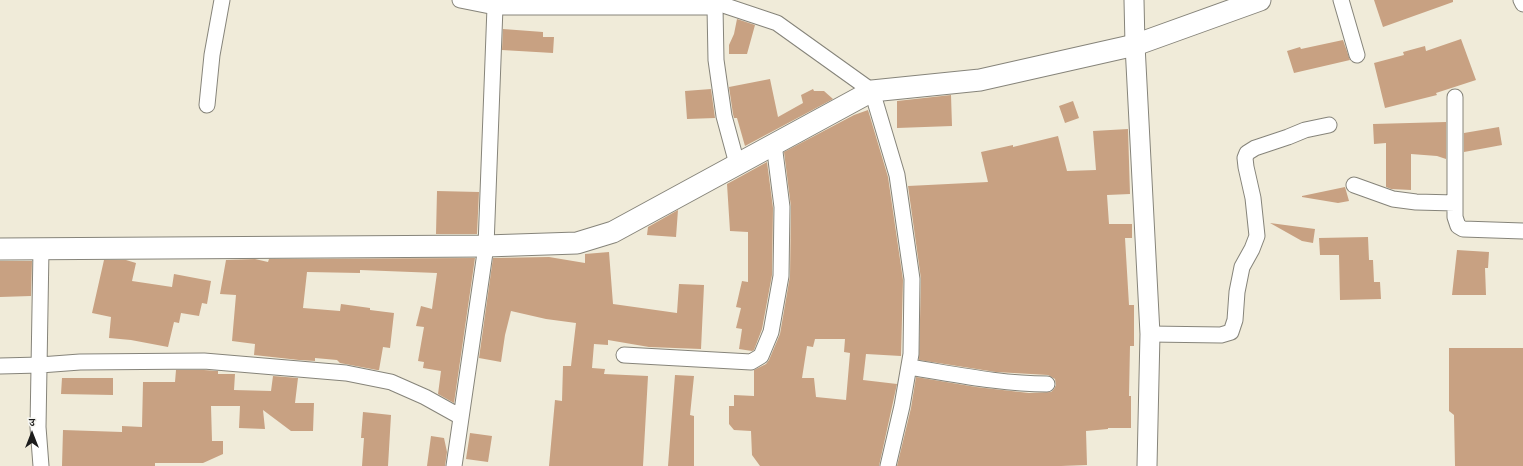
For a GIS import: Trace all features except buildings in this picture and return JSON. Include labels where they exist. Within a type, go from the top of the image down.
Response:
[{"type":"main road","points":[[0,249],[486,246],[577,243],[613,232],[872,90],[980,80],[1134,45],[1260,0]]},
{"type":"street","points":[[207,105],[212,55],[222,0]]},
{"type":"street","points":[[460,0],[495,7],[720,4],[777,23],[872,90],[897,175],[912,279],[911,354],[888,466]]},
{"type":"street","points":[[1134,0],[1134,45],[1150,334],[1148,466]]},
{"type":"street","points":[[1341,0],[1357,55]]},
{"type":"street","points":[[1522,0],[1523,4]]},
{"type":"street","points":[[720,4],[716,60],[724,116],[737,164]]},
{"type":"street","points":[[454,466],[486,246],[495,7]]},
{"type":"street","points":[[1455,97],[1455,203],[1456,221],[1458,226],[1463,229],[1523,231]]},
{"type":"street","points":[[1150,334],[1221,335],[1231,332],[1236,320],[1237,292],[1242,267],[1257,236],[1253,198],[1246,167],[1247,153],[1255,148],[1305,130],[1329,125]]},
{"type":"street","points":[[624,355],[751,362],[761,356],[771,332],[781,276],[782,207],[774,144]]},
{"type":"street","points":[[1354,185],[1393,199],[1416,202],[1455,203]]},
{"type":"street","points":[[41,249],[38,427],[41,466]]},
{"type":"street","points":[[0,366],[80,362],[204,361],[346,374],[391,382],[425,397],[461,417]]},
{"type":"street","points":[[909,367],[1000,381],[1026,384],[1047,384]]}]
